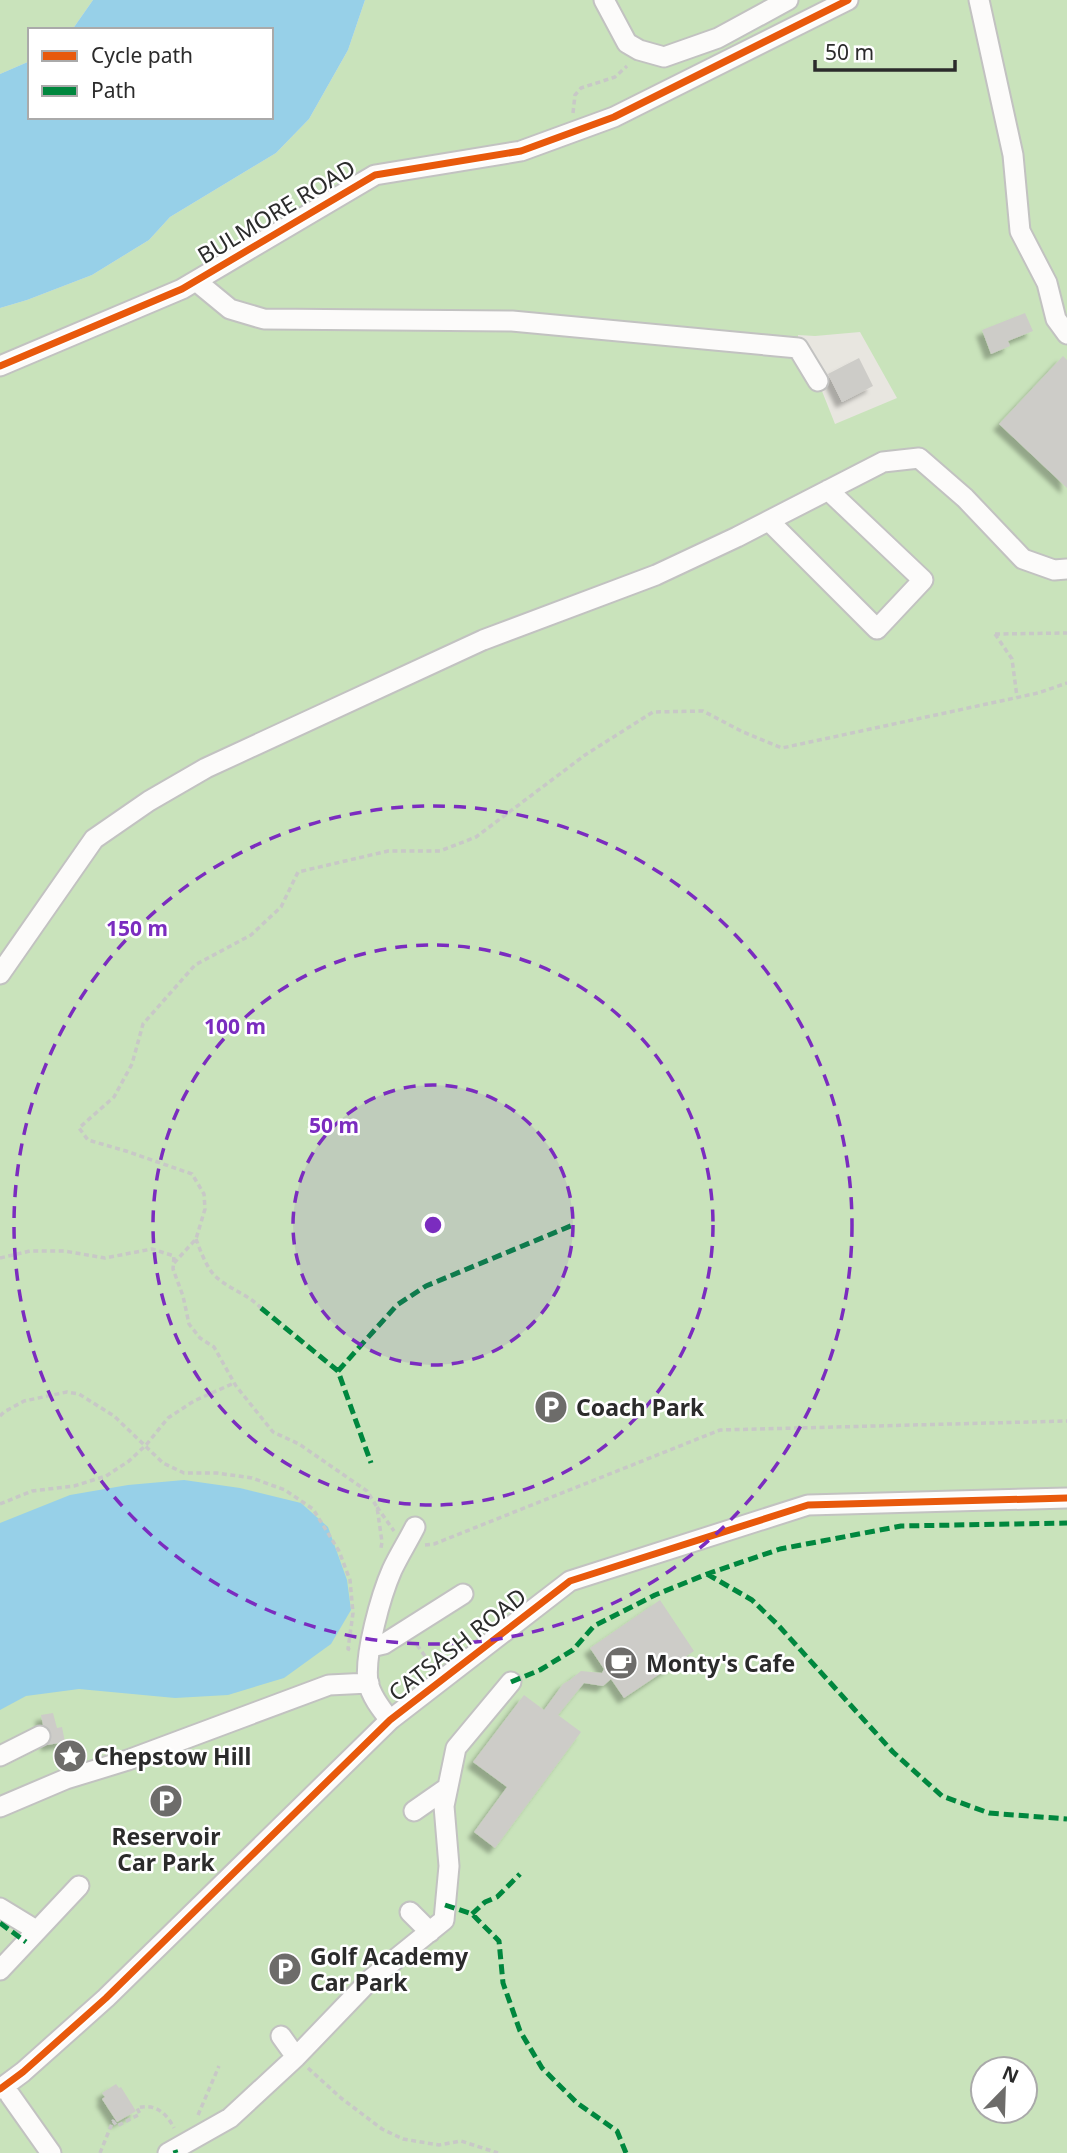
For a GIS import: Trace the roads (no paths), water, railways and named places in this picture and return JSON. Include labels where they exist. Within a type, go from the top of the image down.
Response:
[{"type":"street","points":[[604,0],[627,43],[639,50],[664,57],[718,37],[788,0]]},
{"type":"street","name":"BULMORE ROAD","points":[[0,366],[182,289],[375,175],[521,151],[614,117],[848,0]]},
{"type":"street","points":[[979,0],[1013,155],[1020,231],[1047,283],[1056,319],[1067,334]]},
{"type":"street","points":[[196,281],[230,309],[264,319],[512,321],[798,348],[818,381]]},
{"type":"street","points":[[0,974],[94,839],[149,801],[206,768],[483,640],[656,575],[883,463],[919,458],[965,498],[1023,559],[1054,570],[1067,569]]},
{"type":"street","points":[[769,521],[877,629],[923,580],[828,490]]},
{"type":"street","name":"CATSASH ROAD","points":[[5,2092],[23,2072],[106,1998],[390,1720],[570,1581],[808,1506],[1067,1499]]},
{"type":"street","points":[[390,1720],[378,1704],[369,1683],[369,1652],[392,1571],[412,1533]]},
{"type":"street","points":[[369,1652],[463,1594]]},
{"type":"street","points":[[175,2149],[230,2118],[296,2057],[370,1979],[444,1920],[449,1866],[444,1806],[456,1748],[511,1682]]},
{"type":"street","points":[[0,1807],[66,1779],[128,1760],[329,1685],[369,1683]]},
{"type":"street","points":[[0,1756],[40,1736]]},
{"type":"street","points":[[414,1811],[447,1788]]},
{"type":"street","points":[[0,1970],[79,1886]]},
{"type":"street","points":[[0,1908],[36,1930]]},
{"type":"street","points":[[410,1912],[430,1931]]},
{"type":"street","points":[[281,2036],[296,2057]]},
{"type":"street","points":[[5,2092],[51,2153]]},
{"type":"water","points":[[93,0],[365,0],[348,50],[309,119],[276,153],[170,217],[149,240],[92,275],[0,308],[0,74],[28,62],[28,119],[273,119],[273,28],[73,28]]},
{"type":"water","points":[[184,1480],[240,1488],[301,1503],[328,1527],[347,1580],[351,1610],[331,1644],[284,1678],[228,1695],[175,1698],[79,1689],[26,1696],[0,1710],[0,1523],[70,1495],[128,1485]]},
{"type":"place","name":"Coach Park","points":[[551,1407]]},
{"type":"place","name":"Monty's Cafe","points":[[621,1663]]},
{"type":"place","name":"Chepstow Hill","points":[[70,1756]]},
{"type":"place","name":"Reservoir Car Park","points":[[166,1801]]},
{"type":"place","name":"Golf Academy Car Park","points":[[285,1969]]}]
